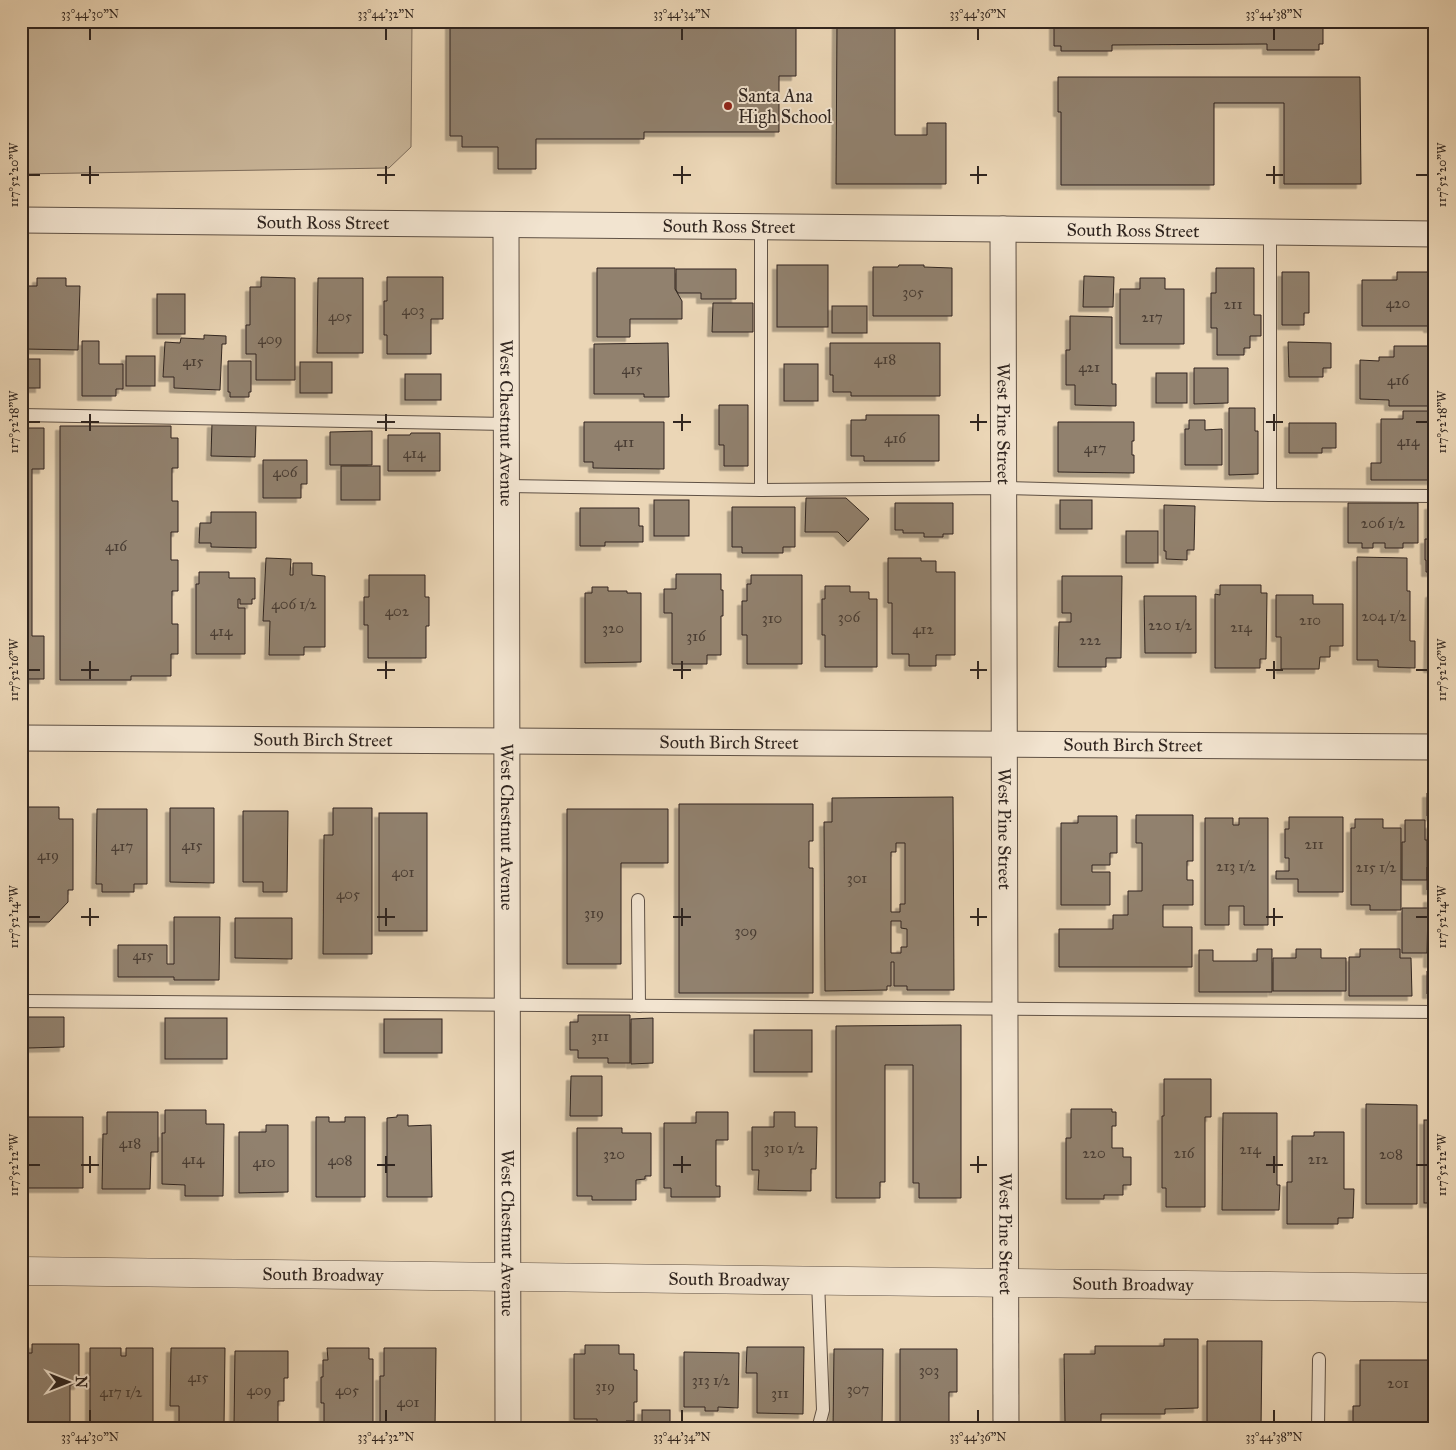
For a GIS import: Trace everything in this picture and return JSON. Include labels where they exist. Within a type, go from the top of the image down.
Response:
[{"type":"street","name":"South Ross Street","points":[[21,220],[1435,234]]},
{"type":"street","name":"West Chestnut Avenue","points":[[506,225],[508,1429]]},
{"type":"street","name":"West Pine Street","points":[[1003,229],[1006,1429]]},
{"type":"street","name":"South Birch Street","points":[[21,738],[1435,747]]},
{"type":"street","name":"South Broadway","points":[[21,1271],[1435,1288]]},
{"type":"lane","points":[[761,228],[761,490]]},
{"type":"lane","points":[[1270,233],[1270,495]]},
{"type":"lane","points":[[21,415],[506,424]]},
{"type":"lane","points":[[506,486],[761,490],[1004,488],[1270,495],[1435,496]]},
{"type":"lane","points":[[638,900],[639,1006]]},
{"type":"lane","points":[[21,1001],[1435,1012]]},
{"type":"lane","points":[[818,1281],[823,1410],[818,1429]]},
{"type":"lane","points":[[1318,1429],[1319,1359]]},
{"type":"shaded area","points":[[21,21],[412,21],[411,147],[389,168],[21,174]]},
{"type":"building","points":[[450,21],[796,21],[796,76],[779,76],[779,132],[644,132],[644,139],[536,139],[536,169],[498,169],[498,147],[462,147],[462,136],[450,136]]},
{"type":"building","points":[[837,21],[895,21],[895,135],[927,135],[927,123],[946,123],[946,184],[836,184]]},
{"type":"building","points":[[1054,21],[1323,21],[1323,44],[1319,44],[1319,50],[1267,50],[1267,44],[1112,45],[1112,51],[1061,51],[1061,46],[1054,46]]},
{"type":"building","points":[[1058,77],[1360,77],[1361,184],[1284,184],[1284,103],[1214,103],[1214,185],[1061,185],[1061,112],[1058,112]]},
{"type":"building","points":[[777,265],[828,265],[828,327],[777,327]]},
{"type":"building","points":[[899,265],[952,268],[952,316],[873,316],[873,267],[898,267]]},
{"type":"building","points":[[597,268],[675,268],[675,289],[682,301],[682,319],[630,319],[630,337],[597,337]]},
{"type":"building","points":[[1216,268],[1254,268],[1254,315],[1261,315],[1261,336],[1250,336],[1250,348],[1244,348],[1244,355],[1217,355],[1217,328],[1211,328],[1211,293],[1216,293]]},
{"type":"building","points":[[676,269],[736,269],[736,299],[701,299],[701,293],[678,293],[676,290]]},
{"type":"building","points":[[1282,272],[1309,272],[1309,313],[1304,313],[1304,325],[1282,325]]},
{"type":"building","points":[[1397,272],[1435,272],[1435,328],[1428,328],[1428,326],[1362,326],[1362,280],[1397,280]]},
{"type":"building","points":[[1084,276],[1114,277],[1113,307],[1083,307]]},
{"type":"building","points":[[261,277],[295,278],[295,380],[256,380],[256,354],[246,354],[246,325],[250,325],[250,287],[261,287]]},
{"type":"building","points":[[387,277],[443,277],[443,319],[431,319],[431,354],[387,354],[387,335],[384,335],[384,301],[387,301]]},
{"type":"building","points":[[37,278],[66,278],[66,286],[80,286],[78,350],[24,349],[25,286],[37,286]]},
{"type":"building","points":[[318,278],[363,278],[363,353],[317,353]]},
{"type":"building","points":[[1140,278],[1165,278],[1165,289],[1184,289],[1184,344],[1120,344],[1120,289],[1140,289]]},
{"type":"building","points":[[157,294],[185,294],[185,334],[157,334]]},
{"type":"building","points":[[713,303],[753,303],[753,332],[712,332]]},
{"type":"building","points":[[832,306],[867,306],[867,333],[832,333]]},
{"type":"building","points":[[1070,316],[1112,317],[1112,384],[1116,384],[1116,406],[1075,405],[1075,385],[1066,385],[1066,350],[1070,350]]},
{"type":"building","points":[[204,335],[226,336],[226,344],[222,344],[220,390],[174,388],[174,377],[163,377],[165,342],[180,343],[181,338],[204,339]]},
{"type":"building","points":[[82,341],[99,341],[99,364],[123,364],[123,389],[116,389],[116,396],[82,396]]},
{"type":"building","points":[[1288,342],[1331,343],[1331,368],[1323,368],[1323,377],[1289,377]]},
{"type":"building","points":[[668,343],[669,397],[644,397],[644,394],[594,394],[594,344]]},
{"type":"building","points":[[830,343],[940,343],[940,396],[851,396],[851,392],[833,392],[833,375],[830,375]]},
{"type":"building","points":[[1394,346],[1435,346],[1435,406],[1389,406],[1389,400],[1360,399],[1360,360],[1379,361],[1379,357],[1394,357]]},
{"type":"building","points":[[126,356],[155,356],[155,386],[126,386]]},
{"type":"building","points":[[21,359],[40,359],[40,388],[21,388]]},
{"type":"building","points":[[228,361],[251,361],[251,392],[249,392],[249,397],[230,397],[230,392],[228,392]]},
{"type":"building","points":[[300,362],[332,362],[332,393],[300,393]]},
{"type":"building","points":[[784,364],[818,364],[818,401],[784,401]]},
{"type":"building","points":[[1194,368],[1228,368],[1228,403],[1194,404]]},
{"type":"building","points":[[1156,373],[1187,373],[1187,403],[1156,403]]},
{"type":"building","points":[[405,374],[441,374],[441,400],[405,400]]},
{"type":"building","points":[[719,405],[748,405],[748,466],[724,466],[724,445],[719,445]]},
{"type":"building","points":[[1229,408],[1255,408],[1255,431],[1258,431],[1258,474],[1229,475]]},
{"type":"building","points":[[1403,411],[1431,411],[1431,417],[1435,417],[1435,480],[1371,480],[1371,463],[1381,463],[1381,419],[1403,419]]},
{"type":"building","points":[[866,415],[939,415],[939,461],[864,461],[864,456],[851,456],[851,420],[866,420]]},
{"type":"building","points":[[1189,420],[1205,420],[1205,430],[1222,429],[1222,465],[1185,465],[1185,429],[1189,429]]},
{"type":"building","points":[[584,422],[664,422],[664,469],[593,468],[593,462],[584,462]]},
{"type":"building","points":[[1058,422],[1134,422],[1132,455],[1134,455],[1134,473],[1058,472]]},
{"type":"building","points":[[212,423],[256,424],[255,457],[211,456]]},
{"type":"building","points":[[1289,423],[1336,423],[1336,448],[1322,448],[1322,453],[1289,453]]},
{"type":"building","points":[[60,426],[171,426],[171,438],[178,438],[178,468],[172,468],[172,501],[178,501],[178,532],[171,532],[171,560],[178,560],[178,591],[172,591],[172,624],[178,624],[178,654],[171,654],[171,676],[131,676],[131,680],[60,680]]},
{"type":"building","points":[[21,428],[44,428],[44,469],[32,469],[32,636],[44,636],[44,679],[21,679]]},
{"type":"building","points":[[372,431],[372,465],[330,465],[330,432]]},
{"type":"building","points":[[411,433],[440,433],[440,471],[388,471],[388,435],[410,435]]},
{"type":"building","points":[[263,460],[307,460],[307,484],[301,484],[301,498],[263,498]]},
{"type":"building","points":[[341,466],[380,466],[380,500],[341,500]]},
{"type":"building","points":[[806,498],[846,498],[869,519],[848,542],[838,532],[805,532]]},
{"type":"building","points":[[654,500],[689,500],[689,536],[654,536]]},
{"type":"building","points":[[1060,500],[1092,500],[1092,529],[1060,529]]},
{"type":"building","points":[[895,503],[953,503],[953,534],[943,534],[943,537],[924,537],[924,533],[903,533],[903,530],[895,530]]},
{"type":"building","points":[[1348,503],[1418,503],[1418,543],[1403,543],[1403,548],[1385,548],[1385,543],[1373,543],[1373,548],[1362,548],[1362,543],[1348,543]]},
{"type":"building","points":[[1164,505],[1195,506],[1194,550],[1187,550],[1187,560],[1166,559],[1166,551],[1164,551]]},
{"type":"building","points":[[1429,505],[1435,505],[1435,572],[1426,572],[1425,539],[1429,539]]},
{"type":"building","points":[[732,507],[795,507],[795,547],[783,547],[783,553],[742,553],[742,547],[732,547]]},
{"type":"building","points":[[580,508],[639,508],[639,526],[643,526],[643,542],[605,542],[605,546],[580,546]]},
{"type":"building","points":[[211,512],[256,512],[256,548],[211,547],[211,543],[199,543],[200,523],[211,523]]},
{"type":"building","points":[[1126,531],[1158,531],[1158,563],[1126,563]]},
{"type":"building","points":[[1357,557],[1407,558],[1407,591],[1410,591],[1410,641],[1415,641],[1415,668],[1378,667],[1378,660],[1357,660]]},
{"type":"building","points":[[266,558],[291,559],[290,575],[293,575],[293,563],[312,563],[312,575],[325,576],[325,647],[304,647],[304,655],[269,655],[270,621],[263,621]]},
{"type":"building","points":[[888,558],[921,558],[921,561],[936,561],[936,572],[955,572],[955,655],[936,655],[936,666],[909,666],[909,654],[892,654],[892,603],[888,603]]},
{"type":"building","points":[[199,572],[229,572],[229,578],[255,578],[255,599],[252,599],[252,604],[240,604],[240,599],[238,599],[238,608],[245,608],[245,654],[196,654],[196,584],[199,584]]},
{"type":"building","points":[[676,574],[721,574],[723,616],[721,616],[721,655],[707,655],[707,664],[672,664],[672,613],[664,613],[664,589],[676,589]]},
{"type":"building","points":[[369,575],[425,575],[425,597],[429,597],[429,626],[426,626],[426,658],[368,658],[368,625],[364,625],[364,597],[369,597]]},
{"type":"building","points":[[751,575],[802,575],[802,664],[747,664],[747,635],[742,635],[742,601],[747,601],[747,584],[751,584]]},
{"type":"building","points":[[1062,576],[1122,576],[1121,658],[1106,658],[1106,667],[1058,667],[1059,622],[1071,622],[1071,613],[1062,613]]},
{"type":"building","points":[[1220,585],[1261,585],[1261,593],[1267,593],[1266,659],[1260,659],[1260,668],[1215,668],[1215,594],[1220,595]]},
{"type":"building","points":[[825,586],[850,586],[850,592],[869,592],[869,599],[877,599],[877,667],[825,667],[825,635],[822,635],[822,599],[825,599]]},
{"type":"building","points":[[592,587],[608,587],[608,591],[641,593],[641,662],[585,663],[585,593],[592,593]]},
{"type":"building","points":[[1430,593],[1435,593],[1435,668],[1428,668]]},
{"type":"building","points":[[1276,595],[1313,595],[1313,604],[1343,604],[1343,646],[1330,646],[1330,657],[1320,657],[1319,669],[1281,669],[1281,637],[1276,637]]},
{"type":"building","points":[[1144,596],[1196,596],[1196,653],[1145,653]]},
{"type":"building","points":[[1435,791],[1435,851],[1433,851],[1433,847],[1427,847],[1428,824],[1434,824],[1434,816],[1427,816],[1427,793],[1433,793]]},
{"type":"building","points":[[953,797],[954,990],[907,990],[907,986],[894,986],[894,962],[891,962],[891,986],[887,986],[887,990],[825,991],[824,822],[832,822],[832,798]],"holes":[[[896,843],[905,843],[905,904],[900,904],[900,912],[891,912],[891,852],[896,852]],[[891,921],[901,921],[901,928],[907,929],[907,947],[901,947],[901,953],[891,953]]]},
{"type":"building","points":[[679,804],[813,804],[813,841],[809,841],[809,868],[813,868],[813,993],[679,993]]},
{"type":"building","points":[[23,807],[59,807],[59,819],[73,819],[73,890],[68,890],[68,902],[49,922],[27,922],[27,891],[23,891]]},
{"type":"building","points":[[170,808],[214,808],[214,883],[170,882]]},
{"type":"building","points":[[333,808],[372,808],[372,954],[323,954],[324,835],[333,835]]},
{"type":"building","points":[[97,809],[147,809],[147,884],[134,884],[134,892],[102,892],[102,884],[96,884]]},
{"type":"building","points":[[567,809],[668,809],[668,863],[621,863],[621,964],[567,964]]},
{"type":"building","points":[[243,811],[288,811],[287,892],[263,892],[263,882],[243,882]]},
{"type":"building","points":[[379,813],[427,813],[427,931],[379,931]]},
{"type":"building","points":[[1136,815],[1193,815],[1193,861],[1187,861],[1187,880],[1193,880],[1193,905],[1163,905],[1163,927],[1192,927],[1192,967],[1059,967],[1059,929],[1113,929],[1113,915],[1128,915],[1128,891],[1142,891],[1142,843],[1136,843]]},
{"type":"building","points":[[1078,816],[1117,816],[1117,853],[1110,853],[1110,865],[1092,865],[1092,872],[1110,872],[1110,905],[1061,905],[1061,823],[1078,823]]},
{"type":"building","points":[[1289,817],[1343,817],[1343,892],[1298,892],[1298,879],[1276,879],[1276,871],[1289,871],[1289,858],[1285,858],[1285,829],[1289,829]]},
{"type":"building","points":[[1205,818],[1233,818],[1233,825],[1239,825],[1239,818],[1268,818],[1268,925],[1244,925],[1244,906],[1229,906],[1229,925],[1205,925]]},
{"type":"building","points":[[1355,819],[1383,819],[1383,828],[1401,828],[1401,910],[1370,910],[1370,905],[1351,905],[1351,828],[1355,828]]},
{"type":"building","points":[[1405,820],[1425,820],[1427,880],[1402,880],[1402,842],[1405,842]]},
{"type":"building","points":[[1433,864],[1435,864],[1435,925],[1433,925],[1433,921],[1428,921],[1428,898],[1434,898],[1434,890],[1427,890],[1427,867],[1433,867]]},
{"type":"building","points":[[1402,908],[1428,908],[1427,953],[1402,953]]},
{"type":"building","points":[[174,917],[220,917],[219,980],[174,980],[174,977],[118,977],[118,945],[167,945],[167,964],[174,964]]},
{"type":"building","points":[[235,918],[292,918],[292,959],[235,958]]},
{"type":"building","points":[[1433,937],[1435,937],[1435,998],[1433,998],[1433,994],[1427,994],[1427,971],[1434,971],[1434,963],[1428,963],[1428,940],[1433,940]]},
{"type":"building","points":[[1257,949],[1272,949],[1272,992],[1199,992],[1199,950],[1213,950],[1213,961],[1257,961]]},
{"type":"building","points":[[1296,949],[1321,949],[1321,958],[1346,958],[1346,991],[1273,991],[1273,958],[1296,958]]},
{"type":"building","points":[[1360,949],[1400,949],[1400,958],[1411,958],[1412,996],[1349,996],[1349,957],[1360,957]]},
{"type":"building","points":[[578,1015],[630,1015],[630,1063],[608,1063],[608,1058],[578,1058],[578,1050],[570,1050],[570,1022],[578,1022]]},
{"type":"building","points":[[28,1017],[64,1017],[64,1047],[28,1048]]},
{"type":"building","points":[[165,1018],[227,1018],[227,1059],[165,1059]]},
{"type":"building","points":[[653,1018],[653,1063],[631,1064],[631,1019]]},
{"type":"building","points":[[384,1019],[442,1019],[442,1053],[384,1053]]},
{"type":"building","points":[[961,1025],[961,1198],[919,1198],[919,1183],[913,1183],[913,1065],[885,1065],[885,1182],[880,1182],[880,1198],[836,1198],[836,1026]]},
{"type":"building","points":[[754,1030],[812,1030],[812,1072],[754,1072]]},
{"type":"building","points":[[571,1076],[602,1076],[602,1116],[570,1116]]},
{"type":"building","points":[[1164,1079],[1211,1079],[1211,1117],[1205,1117],[1205,1207],[1166,1207],[1166,1188],[1162,1188]]},
{"type":"building","points":[[1366,1104],[1417,1105],[1417,1204],[1366,1204]]},
{"type":"building","points":[[1071,1109],[1112,1109],[1112,1112],[1116,1112],[1116,1126],[1112,1126],[1112,1148],[1123,1148],[1123,1157],[1131,1157],[1131,1185],[1123,1185],[1123,1195],[1104,1195],[1104,1199],[1066,1199],[1066,1138],[1071,1138]]},
{"type":"building","points":[[165,1110],[206,1110],[206,1124],[224,1124],[223,1196],[185,1196],[185,1185],[162,1184],[162,1133],[165,1133]]},
{"type":"building","points":[[107,1112],[158,1112],[158,1152],[151,1152],[150,1189],[102,1189],[103,1134],[107,1134]]},
{"type":"building","points":[[696,1112],[728,1112],[728,1140],[716,1140],[716,1186],[720,1186],[720,1197],[671,1197],[671,1188],[664,1188],[664,1123],[696,1123]]},
{"type":"building","points":[[774,1112],[795,1112],[795,1127],[817,1127],[816,1169],[811,1169],[811,1191],[758,1190],[759,1170],[752,1170],[752,1127],[774,1127]]},
{"type":"building","points":[[1223,1113],[1277,1113],[1277,1185],[1280,1185],[1279,1210],[1222,1210]]},
{"type":"building","points":[[397,1115],[408,1115],[408,1126],[431,1125],[432,1197],[387,1197],[387,1118],[397,1117]]},
{"type":"building","points":[[26,1117],[83,1117],[83,1188],[26,1188],[26,1150],[21,1150],[21,1125],[26,1125]]},
{"type":"building","points":[[316,1117],[329,1117],[329,1122],[345,1122],[345,1117],[365,1117],[365,1197],[316,1197]]},
{"type":"building","points":[[1424,1120],[1435,1120],[1435,1203],[1424,1203]]},
{"type":"building","points":[[266,1125],[288,1125],[288,1192],[239,1193],[239,1132],[266,1132]]},
{"type":"building","points":[[577,1128],[622,1128],[622,1133],[651,1133],[651,1176],[645,1176],[645,1179],[636,1180],[636,1200],[592,1200],[592,1196],[577,1196]]},
{"type":"building","points":[[1314,1132],[1344,1132],[1344,1189],[1354,1189],[1353,1218],[1338,1218],[1338,1224],[1287,1224],[1287,1182],[1292,1182],[1292,1136],[1314,1136]]},
{"type":"building","points":[[1164,1339],[1198,1339],[1198,1408],[1165,1409],[1165,1414],[1101,1414],[1101,1422],[1065,1422],[1064,1354],[1095,1354],[1095,1346],[1164,1346]]},
{"type":"building","points":[[1207,1341],[1262,1341],[1261,1429],[1207,1429]]},
{"type":"building","points":[[32,1344],[79,1344],[79,1385],[70,1385],[70,1429],[21,1429],[21,1353],[32,1353]]},
{"type":"building","points":[[585,1345],[619,1345],[619,1354],[634,1354],[634,1370],[637,1370],[637,1402],[634,1402],[634,1421],[626,1421],[626,1429],[597,1429],[597,1419],[574,1419],[574,1354],[585,1354]]},
{"type":"building","points":[[747,1347],[804,1347],[803,1414],[757,1413],[757,1373],[746,1373]]},
{"type":"building","points":[[90,1348],[121,1348],[121,1356],[126,1356],[126,1348],[153,1348],[153,1429],[90,1429]]},
{"type":"building","points":[[171,1348],[225,1348],[224,1426],[179,1425],[179,1406],[170,1406]]},
{"type":"building","points":[[327,1348],[369,1348],[369,1359],[373,1359],[373,1425],[324,1425],[324,1403],[321,1403],[321,1377],[323,1377],[323,1360],[328,1360]]},
{"type":"building","points":[[384,1348],[436,1348],[435,1429],[380,1429],[380,1376],[384,1376]]},
{"type":"building","points":[[834,1349],[883,1349],[882,1429],[833,1429]]},
{"type":"building","points":[[900,1349],[957,1349],[957,1392],[949,1392],[949,1429],[900,1429]]},
{"type":"building","points":[[235,1351],[288,1351],[288,1378],[284,1378],[284,1401],[278,1401],[278,1424],[234,1424]]},
{"type":"building","points":[[684,1352],[739,1353],[738,1408],[718,1407],[718,1411],[705,1411],[705,1407],[684,1407]]},
{"type":"building","points":[[1360,1360],[1435,1360],[1435,1426],[1353,1426],[1353,1406],[1360,1406]]},
{"type":"building","points":[[642,1410],[670,1410],[670,1429],[642,1429]]},
{"type":"building","points":[[709,1426],[743,1426],[743,1429],[709,1429]]},
{"type":"place","name":"Santa Ana High School","points":[[728,106]]}]
